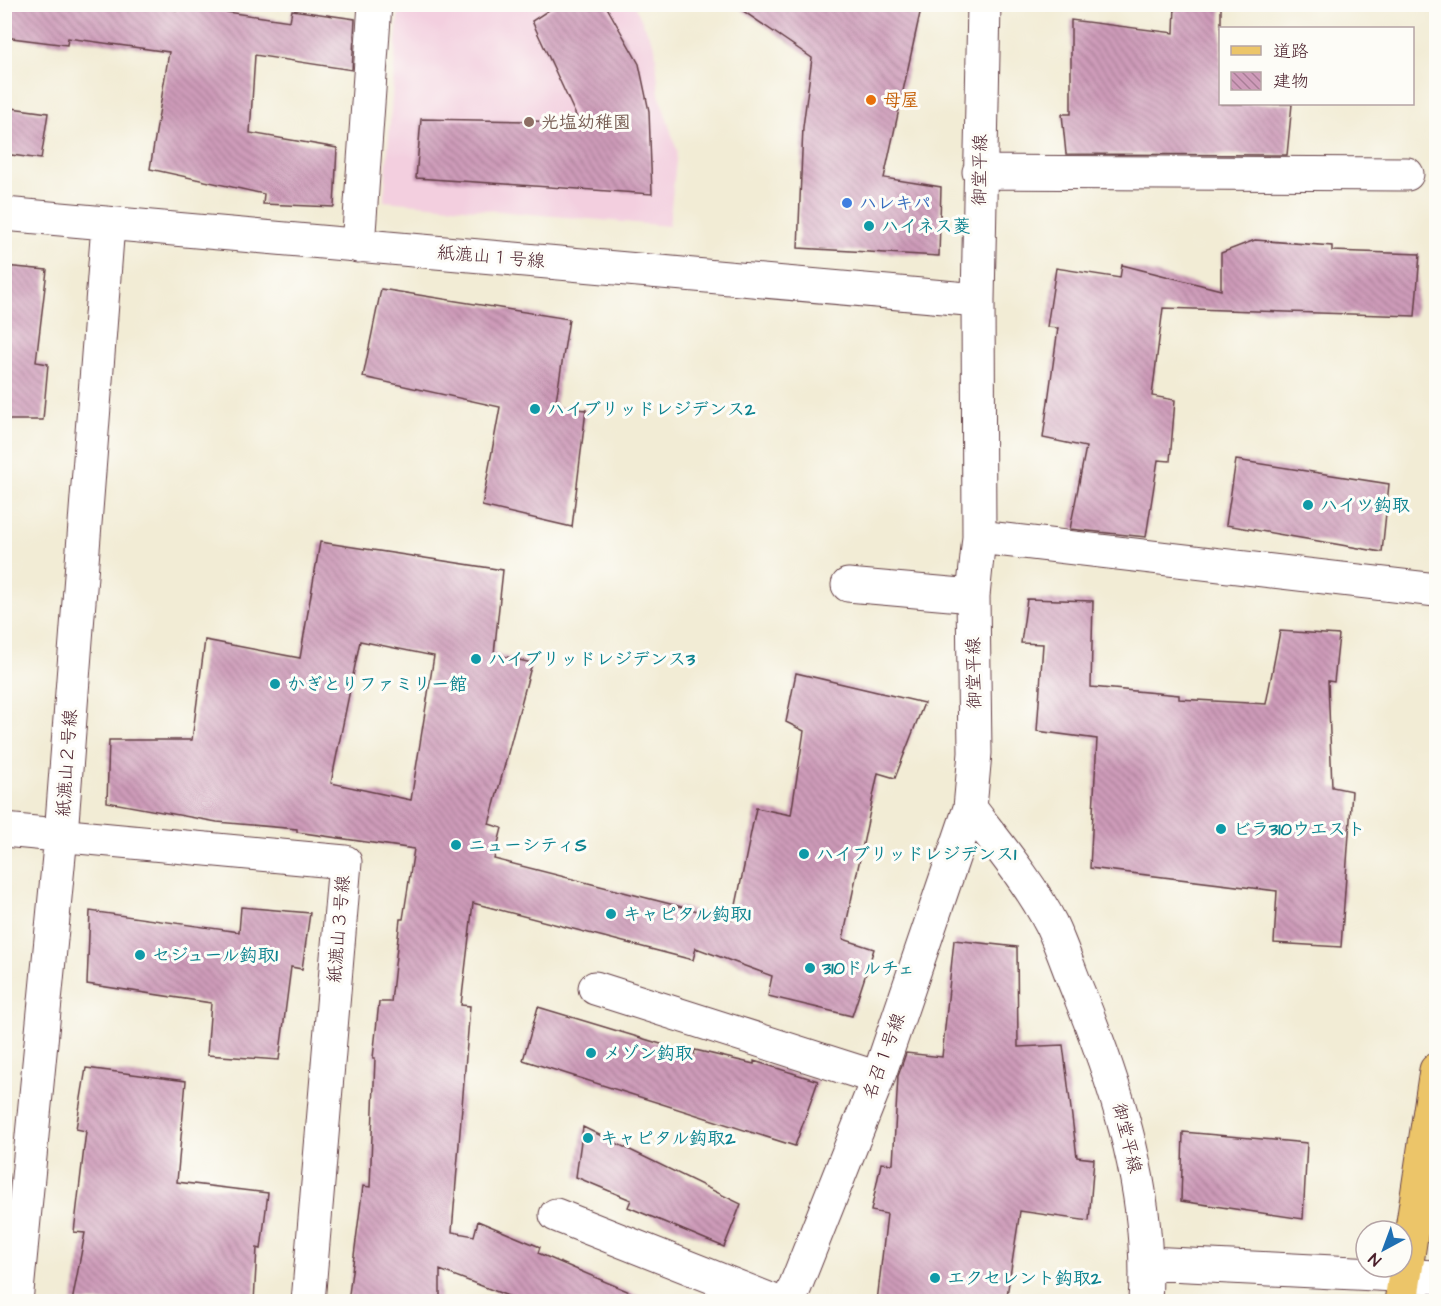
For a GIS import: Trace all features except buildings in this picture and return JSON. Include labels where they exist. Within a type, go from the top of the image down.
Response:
[{"type":"main road","points":[[1414,1285],[1437,1070]]},
{"type":"street","points":[[358,246],[375,4]]},
{"type":"street","name":"御堂平線","points":[[984,4],[979,172],[979,537],[973,596],[975,753],[970,808],[1010,860],[1051,924],[1105,1060],[1140,1192],[1148,1263],[1145,1302]]},
{"type":"street","points":[[979,172],[1407,174]]},
{"type":"street","name":"紙漉山１号線","points":[[4,214],[108,225],[978,300]]},
{"type":"street","name":"紙漉山２号線","points":[[16,1302],[61,835],[108,225]]},
{"type":"street","points":[[979,537],[1437,590]]},
{"type":"street","points":[[848,585],[973,596]]},
{"type":"street","name":"名召１号線","points":[[789,1302],[878,1078],[970,808]]},
{"type":"street","name":"紙漉山３号線","points":[[4,830],[345,862],[308,1302]]},
{"type":"street","points":[[595,988],[878,1078]]},
{"type":"street","points":[[556,1215],[776,1302]]},
{"type":"street","points":[[1148,1263],[1414,1285]]},
{"type":"shaded area","name":"光塩幼稚園","points":[[399,5],[634,5],[655,47],[659,94],[677,151],[669,226],[384,201]]},
{"type":"place","name":"母屋","points":[[871,100]]},
{"type":"place","name":"光塩幼稚園","points":[[529,122]]},
{"type":"place","name":"ハレキパ","points":[[847,203]]},
{"type":"place","name":"ハイネス菱","points":[[869,226]]},
{"type":"place","name":"ハイブリッドレジデンス2","points":[[535,409]]},
{"type":"place","name":"ハイツ鈎取","points":[[1308,505]]},
{"type":"place","name":"ハイブリッドレジデンス3","points":[[476,659]]},
{"type":"place","name":"かぎとりファミリー館","points":[[275,684]]},
{"type":"place","name":"ビラ310ウエスト","points":[[1221,829]]},
{"type":"place","name":"ニューシティS","points":[[456,845]]},
{"type":"place","name":"ハイブリッドレジデンス1","points":[[804,854]]},
{"type":"place","name":"キャピタル鈎取1","points":[[611,914]]},
{"type":"place","name":"セジュール鈎取1","points":[[140,955]]},
{"type":"place","name":"310ドルチェ","points":[[810,968]]},
{"type":"place","name":"メゾン鈎取","points":[[591,1053]]},
{"type":"place","name":"キャピタル鈎取2","points":[[588,1138]]},
{"type":"place","name":"エクセレント鈎取2","points":[[935,1278]]}]
